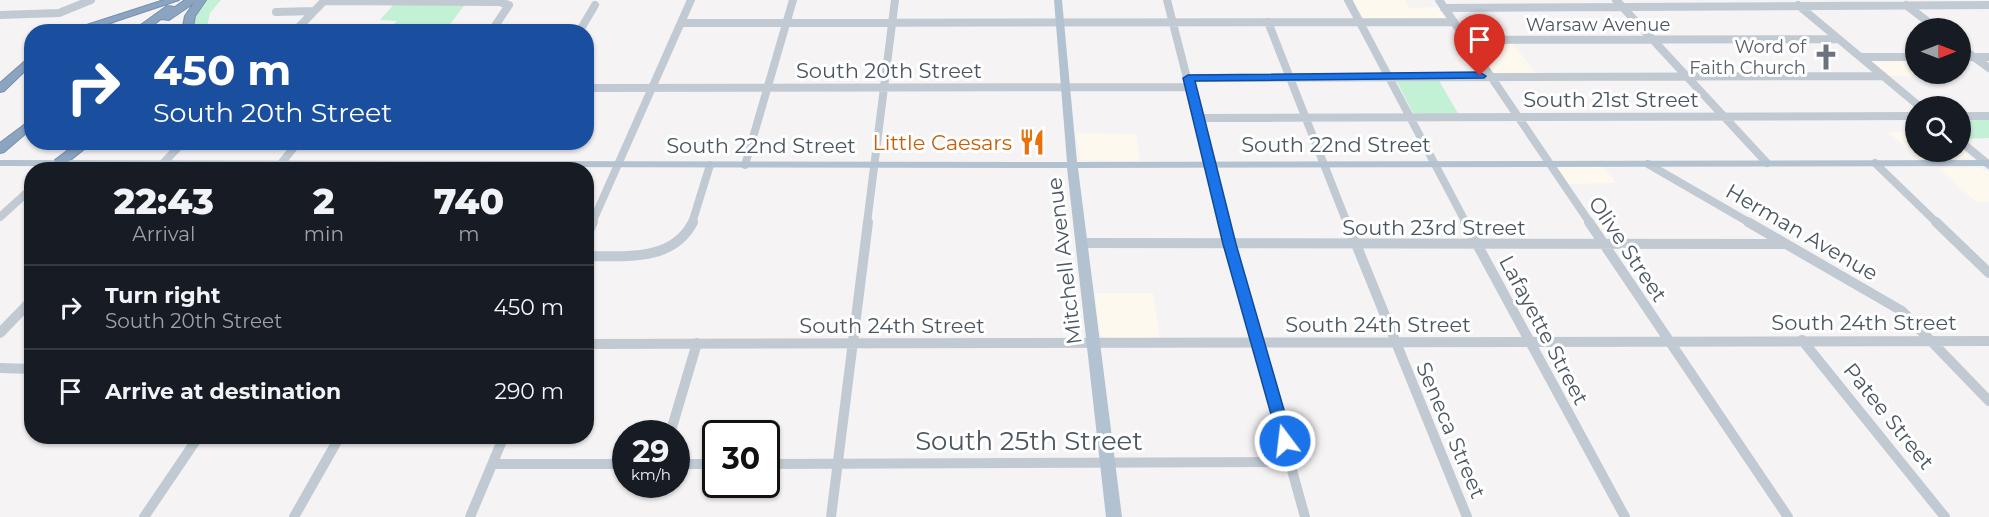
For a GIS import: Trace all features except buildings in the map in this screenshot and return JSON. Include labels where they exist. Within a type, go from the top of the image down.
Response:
[{"type":"highway","points":[[96,24],[174,0]]},
{"type":"highway","points":[[148,24],[183,0]]},
{"type":"highway","points":[[158,24],[192,0]]},
{"type":"highway","points":[[189,24],[190,16],[201,0]]},
{"type":"highway","points":[[0,83],[24,60]]},
{"type":"highway","points":[[0,90],[24,66]]},
{"type":"highway","points":[[0,139],[24,123]]},
{"type":"highway","points":[[0,149],[24,125]]},
{"type":"highway","points":[[58,162],[70,150]]},
{"type":"highway","points":[[60,162],[76,150]]},
{"type":"main road","name":"Mitchell Avenue","points":[[1058,0],[1073,165],[1114,517]]},
{"type":"main road","name":"South 22nd Street","points":[[0,163],[24,164]]},
{"type":"main road","name":"South 22nd Street","points":[[594,165],[1988,164]]},
{"type":"street","points":[[0,15],[49,14],[81,7],[91,0]]},
{"type":"street","points":[[594,219],[691,0]]},
{"type":"street","points":[[745,165],[793,0]]},
{"type":"street","points":[[831,517],[850,343],[895,0]]},
{"type":"street","points":[[1167,0],[1199,118],[1208,164],[1229,244],[1259,343],[1305,517]]},
{"type":"street","name":"Lafayette Street","points":[[1348,0],[1529,341],[1626,517]]},
{"type":"street","name":"Olive Street","points":[[1439,0],[1788,517]]},
{"type":"street","points":[[1616,0],[1767,163]]},
{"type":"street","points":[[1791,0],[1907,96]]},
{"type":"street","points":[[1899,0],[1923,18]]},
{"type":"street","points":[[1980,0],[1988,5]]},
{"type":"street","points":[[302,24],[324,1],[499,2],[509,5],[496,24]]},
{"type":"street","points":[[584,24],[595,5]]},
{"type":"street","points":[[1444,8],[1988,5]]},
{"type":"street","points":[[276,12],[314,12]]},
{"type":"street","name":"Seneca Street","points":[[1268,22],[1394,342],[1467,517]]},
{"type":"street","points":[[681,23],[1454,22]]},
{"type":"street","name":"Warsaw Avenue","points":[[1466,40],[1838,39]]},
{"type":"street","points":[[1860,57],[1905,57]]},
{"type":"street","points":[[1973,57],[1989,57]]},
{"type":"street","points":[[1973,57],[1989,68]]},
{"type":"street","name":"South 20th Street","points":[[594,88],[1066,88],[1290,77],[1883,76]]},
{"type":"street","name":"South 21st Street","points":[[1199,118],[1905,116]]},
{"type":"street","points":[[1971,116],[1989,116]]},
{"type":"street","points":[[164,162],[175,150]]},
{"type":"street","points":[[282,162],[292,150]]},
{"type":"street","points":[[1971,150],[1988,164]]},
{"type":"street","points":[[1875,163],[1989,273]]},
{"type":"street","name":"Herman Avenue","points":[[1648,164],[1902,312],[1932,340],[1989,401]]},
{"type":"street","points":[[594,255],[657,252],[679,241],[690,228],[710,165]]},
{"type":"street","points":[[0,218],[24,196]]},
{"type":"street","name":"South 23rd Street","points":[[1082,243],[1785,244]]},
{"type":"street","points":[[0,333],[24,308]]},
{"type":"street","name":"Patee Street","points":[[1802,340],[1945,517]]},
{"type":"street","name":"South 24th Street","points":[[594,344],[1989,341]]},
{"type":"street","points":[[674,420],[697,343]]},
{"type":"street","points":[[0,368],[24,369]]},
{"type":"street","points":[[144,517],[194,444]]},
{"type":"street","points":[[294,517],[335,444]]},
{"type":"street","points":[[470,517],[501,444]]},
{"type":"street","name":"South 25th Street","points":[[780,464],[1291,462]]},
{"type":"street","points":[[493,464],[612,464]]},
{"type":"shaded area","points":[[1353,0],[1405,0],[1410,8],[1438,7],[1445,18],[1364,19]]},
{"type":"shaded area","points":[[1489,23],[1498,38],[1470,37],[1459,24]]},
{"type":"shaded area","points":[[1512,42],[1537,75],[1493,74],[1472,44]]},
{"type":"shaded area","points":[[1905,59],[1905,76],[1889,76],[1869,60]]},
{"type":"shaded area","points":[[1888,132],[1905,132],[1905,147]]},
{"type":"shaded area","points":[[1076,133],[1136,134],[1140,161],[1081,160]]},
{"type":"shaded area","points":[[1561,166],[1603,166],[1616,183],[1567,184],[1557,169]]},
{"type":"shaded area","points":[[1978,167],[1989,172],[1989,202],[1976,202],[1938,168]]},
{"type":"shaded area","points":[[1095,293],[1153,293],[1160,339],[1104,337],[1100,334]]},
{"type":"green space","points":[[203,0],[221,0],[210,13],[208,24],[192,24]]},
{"type":"green space","points":[[395,3],[466,3],[450,24],[394,24],[397,21],[380,20]]},
{"type":"green space","points":[[1438,79],[1459,115],[1413,113],[1396,80]]},
{"type":"green space","points":[[1971,118],[1989,118],[1989,138],[1971,139]]},
{"type":"place","name":"Word of Faith Church","points":[[1826,57]]},
{"type":"place","name":"Little Caesars","points":[[1032,142]]},
{"type":"route","points":[[1285,441],[1229,244],[1188,78],[1480,76]]}]
